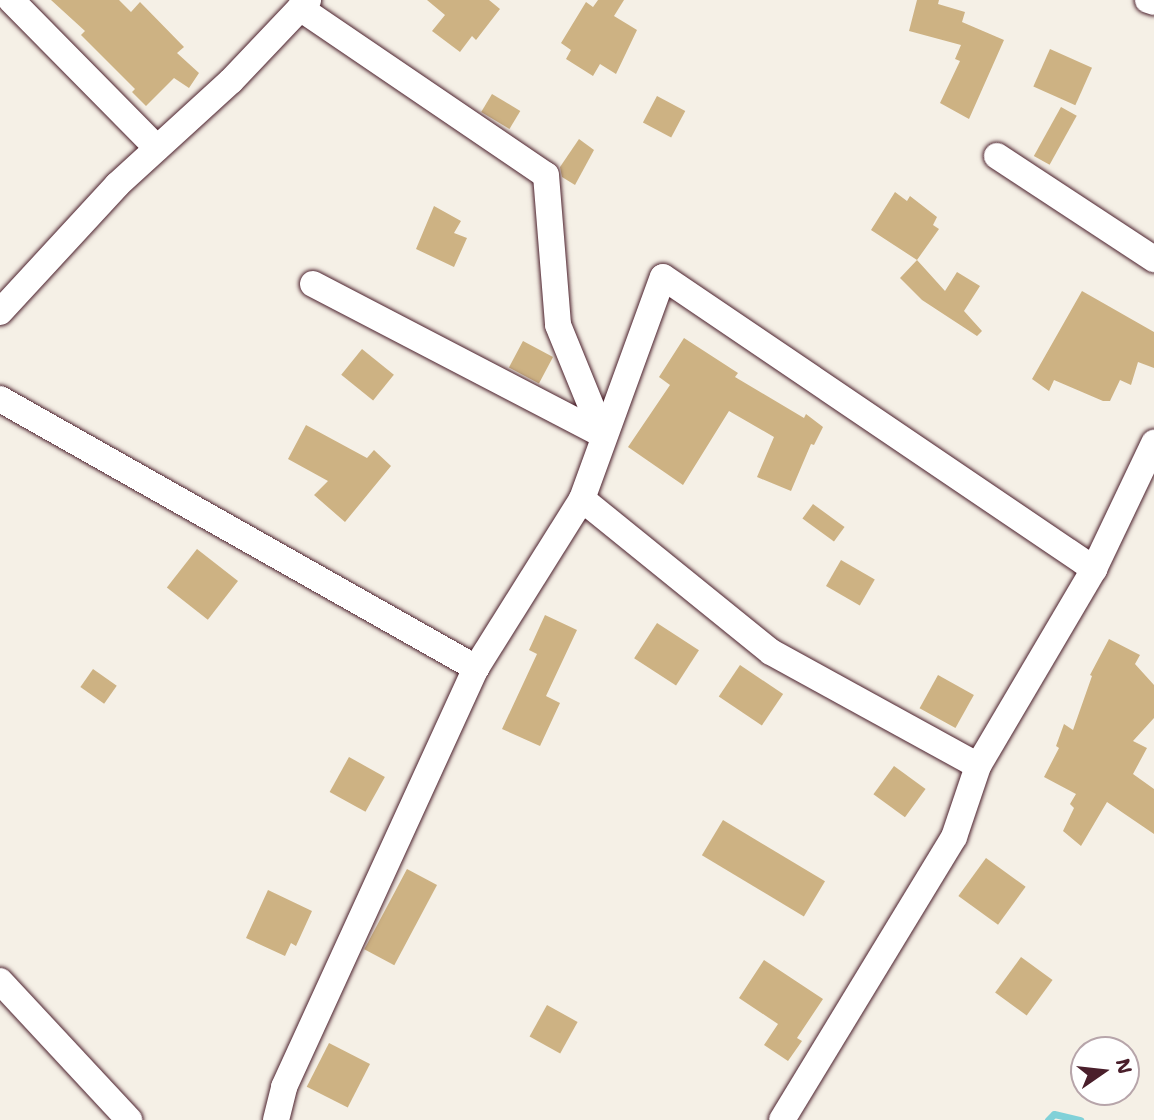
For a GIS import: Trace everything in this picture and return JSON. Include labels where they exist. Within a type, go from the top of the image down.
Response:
[{"type":"street","points":[[12,0],[157,148]]},
{"type":"street","points":[[1148,0],[1154,2]]},
{"type":"street","points":[[0,312],[117,185],[231,81],[305,2],[546,175],[558,325],[603,435]]},
{"type":"street","points":[[997,156],[1154,259]]},
{"type":"street","points":[[276,1120],[285,1087],[476,668],[582,499],[603,435],[663,277],[1094,569]]},
{"type":"street","points":[[313,285],[603,435]]},
{"type":"street","points":[[0,399],[476,668]]},
{"type":"street","points":[[782,1120],[954,837],[978,766],[1094,569],[1154,443]]},
{"type":"street","points":[[582,499],[771,652],[978,766]]},
{"type":"street","points":[[0,981],[129,1120]]},
{"type":"building","points":[[51,0],[119,0],[131,12],[140,2],[184,47],[177,53],[199,73],[189,88],[174,78],[146,106],[132,92],[135,89],[81,35],[85,31]]},
{"type":"building","points":[[427,0],[489,0],[500,9],[476,40],[472,36],[460,52],[432,31],[445,15]]},
{"type":"building","points":[[598,0],[624,0],[614,16],[637,30],[616,74],[600,64],[593,76],[566,59],[571,50],[561,43],[586,2],[593,7]]},
{"type":"building","points":[[917,0],[939,0],[938,4],[965,12],[962,22],[1004,40],[969,119],[940,103],[960,61],[955,59],[961,45],[909,31]]},
{"type":"building","points":[[1050,49],[1092,68],[1075,105],[1033,86]]},
{"type":"building","points":[[492,94],[520,111],[509,129],[481,112]]},
{"type":"building","points":[[657,96],[685,111],[671,138],[643,122]]},
{"type":"building","points":[[1061,107],[1077,116],[1050,165],[1034,156]]},
{"type":"building","points":[[579,139],[594,150],[575,185],[562,177],[560,167]]},
{"type":"building","points":[[895,192],[907,201],[910,196],[937,217],[933,225],[939,229],[917,260],[871,230]]},
{"type":"building","points":[[434,206],[461,221],[454,233],[467,238],[454,267],[416,249]]},
{"type":"building","points":[[917,260],[945,291],[957,272],[980,286],[964,311],[982,331],[977,336],[922,300],[900,278]]},
{"type":"building","points":[[1082,291],[1154,332],[1154,368],[1138,362],[1131,385],[1120,380],[1110,401],[1103,401],[1054,380],[1049,391],[1032,379]]},
{"type":"building","points":[[684,338],[738,373],[735,377],[804,418],[806,414],[823,427],[814,445],[811,444],[791,491],[757,477],[774,437],[729,411],[683,485],[628,447],[670,385],[659,377]]},
{"type":"building","points":[[523,341],[553,357],[539,383],[509,367]]},
{"type":"building","points":[[362,349],[394,375],[373,400],[341,375]]},
{"type":"building","points":[[306,425],[367,458],[374,450],[391,466],[345,522],[314,495],[328,481],[288,459]]},
{"type":"building","points":[[813,504],[845,527],[834,541],[802,519]]},
{"type":"building","points":[[197,549],[238,581],[208,620],[167,588]]},
{"type":"building","points":[[841,560],[875,580],[860,605],[826,586]]},
{"type":"building","points":[[545,615],[577,630],[546,696],[560,703],[540,746],[502,729],[537,654],[529,650]]},
{"type":"building","points":[[657,623],[699,650],[676,685],[634,658]]},
{"type":"building","points":[[1109,639],[1140,655],[1135,664],[1154,685],[1154,718],[1133,741],[1147,748],[1133,774],[1154,789],[1154,834],[1107,802],[1081,846],[1063,831],[1074,808],[1070,804],[1076,794],[1044,777],[1059,748],[1056,746],[1064,724],[1073,730],[1092,676],[1090,675]]},
{"type":"building","points":[[740,665],[783,694],[762,726],[719,697]]},
{"type":"building","points":[[93,669],[117,686],[104,704],[80,687]]},
{"type":"building","points":[[938,675],[974,695],[955,728],[920,708]]},
{"type":"building","points":[[349,757],[385,777],[365,812],[330,792]]},
{"type":"building","points":[[894,766],[926,789],[905,817],[873,794]]},
{"type":"building","points":[[723,820],[825,881],[804,916],[702,855]]},
{"type":"building","points":[[986,858],[1026,887],[998,925],[958,896]]},
{"type":"building","points":[[407,869],[437,885],[394,965],[364,949]]},
{"type":"building","points":[[268,890],[312,911],[296,946],[291,943],[285,956],[246,938]]},
{"type":"building","points":[[1021,957],[1053,980],[1027,1016],[995,993]]},
{"type":"building","points":[[764,960],[823,999],[797,1038],[802,1041],[788,1061],[764,1045],[778,1024],[739,998]]},
{"type":"building","points":[[547,1005],[578,1022],[560,1053],[530,1036]]},
{"type":"building","points":[[329,1043],[370,1064],[348,1108],[307,1087]]},
{"type":"waterway","points":[[1048,1120],[1054,1114],[1080,1120]]}]
